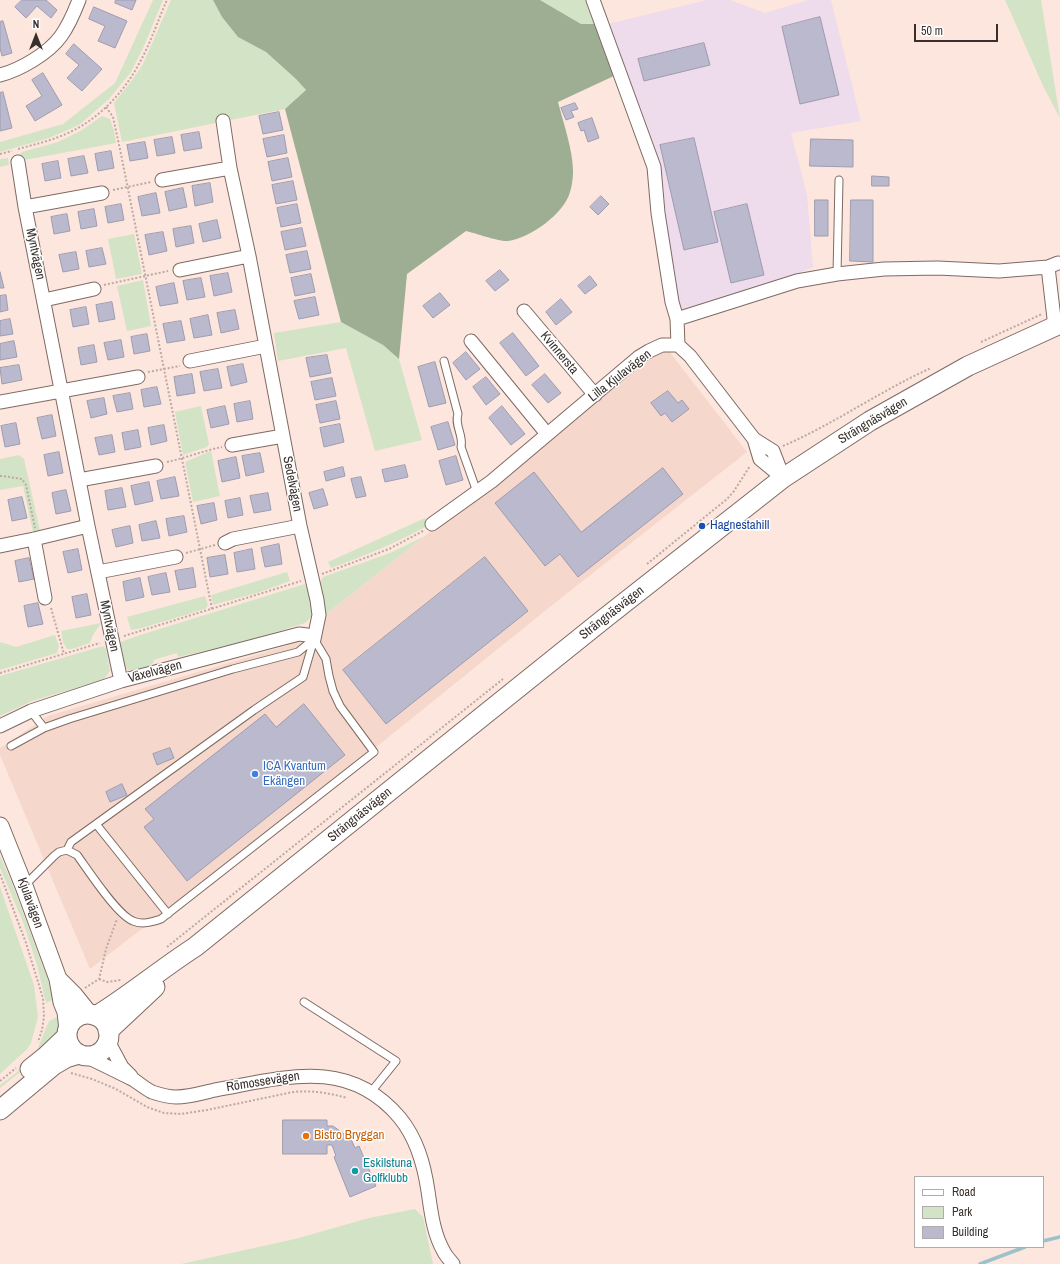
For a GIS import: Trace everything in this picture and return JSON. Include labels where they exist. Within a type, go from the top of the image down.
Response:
[{"type":"main road","name":"Strängnäsvägen","points":[[93,1016],[109,1009],[171,962],[195,947],[605,618],[783,478],[870,421],[968,366],[1057,325]]},
{"type":"main road","name":"Strängnäsvägen","points":[[108,1036],[195,947]]},
{"type":"main road","points":[[0,1093],[45,1057],[68,1033],[71,1024],[79,1017],[93,1016],[102,1020],[106,1025],[108,1036],[106,1046],[97,1054],[66,1058],[54,1065],[0,1110]]},
{"type":"main road","points":[[68,1033],[70,1046],[82,1055]]},
{"type":"street","points":[[0,76],[24,66],[41,55],[60,37],[73,16],[79,0]]},
{"type":"street","points":[[593,0],[654,167],[663,248],[672,302],[677,319],[678,344],[690,356],[754,439],[773,451],[783,478]]},
{"type":"street","name":"Sedelvägen","points":[[223,121],[230,168],[249,256],[300,526],[233,539],[225,543]]},
{"type":"street","name":"Myntvägen","points":[[18,162],[25,208],[88,526],[121,681]]},
{"type":"street","points":[[162,180],[230,168]]},
{"type":"street","points":[[25,208],[102,193]]},
{"type":"street","points":[[180,270],[249,256]]},
{"type":"street","points":[[677,319],[797,281],[836,274],[884,269],[938,268],[999,271],[1055,264],[1057,325]]},
{"type":"street","points":[[44,300],[94,289]]},
{"type":"street","name":"Kvinnersta","points":[[524,311],[595,395]]},
{"type":"street","points":[[471,341],[547,434]]},
{"type":"street","name":"Lilla Kjulavägen","points":[[432,524],[477,492],[649,350],[662,345],[678,344]]},
{"type":"street","points":[[193,361],[266,346]]},
{"type":"street","points":[[0,402],[136,377]]},
{"type":"street","points":[[232,445],[283,436]]},
{"type":"street","points":[[79,480],[156,466]]},
{"type":"street","points":[[0,546],[88,526]]},
{"type":"street","points":[[300,526],[319,615],[314,639]]},
{"type":"street","points":[[36,539],[45,598]]},
{"type":"street","points":[[98,572],[176,557]]},
{"type":"street","name":"Växelvägen","points":[[0,726],[31,711],[121,681],[299,634],[307,635],[314,639]]},
{"type":"street","name":"Kjulavägen","points":[[0,826],[58,979],[62,1002],[66,1012],[68,1033]]},
{"type":"street","name":"Kjulavägen","points":[[58,979],[93,1016]]},
{"type":"street","points":[[108,1036],[122,1067],[135,1081]]},
{"type":"street","name":"Römossevägen","points":[[82,1055],[135,1081],[152,1092],[175,1097],[283,1077],[309,1075],[329,1076],[349,1082],[371,1092],[388,1104],[408,1128],[417,1145],[422,1159],[430,1212],[436,1234],[444,1252],[453,1264]]},
{"type":"lane","points":[[836,274],[839,180]]},
{"type":"lane","points":[[444,361],[458,414],[456,420],[462,443],[461,447],[477,492]]},
{"type":"lane","points":[[11,746],[44,728],[69,719],[227,671],[298,652],[314,639]]},
{"type":"lane","points":[[67,850],[71,842],[254,710],[303,677],[314,639]]},
{"type":"lane","points":[[24,886],[54,856],[59,852],[67,850],[77,855],[120,912],[133,921],[147,923],[161,919],[374,752],[340,706],[333,691],[326,659],[314,639]]},
{"type":"lane","points":[[31,711],[44,728]]},
{"type":"lane","points":[[96,824],[168,914]]},
{"type":"lane","points":[[304,1002],[396,1061],[371,1092]]},
{"type":"path","points":[[0,154],[64,135],[93,118],[106,107],[123,89],[140,62],[167,0]]},
{"type":"path","points":[[106,107],[113,117],[128,187],[212,609]]},
{"type":"path","points":[[102,193],[162,180]]},
{"type":"path","points":[[94,289],[145,275],[180,270]]},
{"type":"path","points":[[136,377],[140,374],[188,364],[193,361]]},
{"type":"path","points":[[156,466],[204,451],[232,445]]},
{"type":"path","points":[[646,566],[727,499],[734,491],[747,470],[754,463]]},
{"type":"path","points":[[0,476],[22,479],[26,485],[36,539]]},
{"type":"path","points":[[0,673],[312,578],[389,549],[415,536],[432,524]]},
{"type":"path","points":[[176,557],[181,554],[225,543]]},
{"type":"path","points":[[45,598],[49,600],[64,654]]},
{"type":"path","points":[[164,949],[505,678]]},
{"type":"path","points":[[0,874],[26,943],[40,988],[44,1007],[42,1030]]},
{"type":"path","points":[[120,912],[106,949],[99,979],[107,982],[120,981],[126,976]]},
{"type":"shaded area","points":[[707,0],[730,0],[765,13],[808,0],[831,0],[861,121],[791,133],[807,195],[813,267],[780,281],[684,311],[677,301],[669,251],[663,183],[659,161],[608,24]]},
{"type":"shaded area","points":[[665,346],[747,452],[556,602],[380,744],[90,969],[0,755],[0,748],[48,716],[286,646],[425,536],[477,492]]},
{"type":"green space","points":[[153,0],[163,0],[144,46],[131,72],[109,99],[79,125],[49,138],[0,152],[0,142],[63,124],[115,83]]},
{"type":"green space","points":[[171,0],[213,0],[222,17],[238,37],[266,52],[306,90],[285,109],[122,142],[114,103],[143,64]]},
{"type":"green space","points":[[213,0],[540,0],[581,24],[598,24],[616,75],[558,102],[570,145],[573,173],[571,190],[567,200],[554,216],[536,230],[517,239],[508,241],[494,239],[466,231],[407,274],[399,359],[383,345],[341,322],[285,109],[306,90],[266,52],[238,37],[222,17]]},
{"type":"green space","points":[[540,0],[587,0],[598,24],[581,24]]},
{"type":"green space","points":[[1005,0],[1041,0],[1060,118],[1044,88]]},
{"type":"green space","points":[[102,116],[110,119],[116,143],[19,161],[19,156],[22,152],[58,142],[82,130]]},
{"type":"green space","points":[[8,158],[9,165],[0,167],[0,159]]},
{"type":"green space","points":[[134,234],[142,274],[116,279],[108,239]]},
{"type":"green space","points":[[143,280],[151,326],[127,331],[117,286]]},
{"type":"green space","points":[[341,322],[383,345],[399,359],[422,440],[375,451],[346,348],[278,361],[274,333]]},
{"type":"green space","points":[[201,406],[209,444],[207,447],[183,455],[175,412]]},
{"type":"green space","points":[[211,451],[220,496],[193,502],[185,462]]},
{"type":"green space","points":[[19,455],[24,459],[40,531],[33,532],[23,486],[0,490],[0,459]]},
{"type":"green space","points":[[425,518],[429,525],[369,554],[331,568],[328,562]]},
{"type":"green space","points":[[425,536],[325,615],[320,582],[323,577],[390,553]]},
{"type":"green space","points":[[287,572],[290,581],[260,592],[213,605],[211,595]]},
{"type":"green space","points":[[305,584],[309,593],[312,616],[305,623],[247,641],[178,657],[177,653],[153,660],[154,662],[143,670],[128,670],[121,662],[118,643]]},
{"type":"green space","points":[[205,596],[208,605],[205,609],[131,630],[127,617]]},
{"type":"green space","points":[[101,623],[93,635],[90,643],[72,649],[67,649],[63,642],[61,631]]},
{"type":"green space","points":[[55,635],[59,646],[57,653],[0,670],[0,642],[16,647]]},
{"type":"green space","points":[[103,646],[106,649],[110,671],[103,680],[32,701],[0,716],[0,676]]},
{"type":"green space","points":[[0,856],[12,883],[55,999],[46,1003],[37,965],[23,922],[0,868]]},
{"type":"green space","points":[[0,887],[34,985],[38,1017],[31,1043],[27,1049],[0,1074]]},
{"type":"green space","points":[[59,1016],[62,1027],[43,1054],[0,1088],[0,1085],[16,1073],[37,1050],[49,1021]]},
{"type":"green space","points":[[415,1209],[423,1217],[433,1264],[181,1264],[295,1239],[369,1218]]},
{"type":"building","points":[[22,0],[46,0],[57,10],[51,18],[37,6],[26,18],[15,7]]},
{"type":"building","points":[[116,0],[136,0],[132,10],[115,3]]},
{"type":"building","points":[[94,7],[127,21],[115,48],[98,41],[105,26],[89,19]]},
{"type":"building","points":[[820,17],[839,95],[800,104],[782,27]]},
{"type":"building","points":[[3,21],[12,53],[2,56],[0,48],[0,22]]},
{"type":"building","points":[[704,43],[710,65],[644,81],[638,59]]},
{"type":"building","points":[[74,44],[102,69],[82,91],[67,78],[79,65],[66,54]]},
{"type":"building","points":[[43,73],[62,105],[35,121],[26,106],[42,96],[32,80]]},
{"type":"building","points":[[3,92],[12,128],[0,131],[0,93]]},
{"type":"building","points":[[575,103],[578,109],[571,111],[574,117],[566,120],[561,108]]},
{"type":"building","points":[[279,112],[283,130],[263,134],[259,116]]},
{"type":"building","points":[[592,118],[599,138],[588,142],[584,130],[581,131],[578,123]]},
{"type":"building","points":[[199,132],[202,148],[184,151],[181,135]]},
{"type":"building","points":[[284,135],[287,153],[267,157],[263,139]]},
{"type":"building","points":[[172,137],[175,153],[157,156],[154,140]]},
{"type":"building","points":[[694,138],[718,242],[684,250],[660,145]]},
{"type":"building","points":[[811,139],[853,140],[853,167],[810,166]]},
{"type":"building","points":[[145,142],[148,158],[130,161],[127,145]]},
{"type":"building","points":[[111,151],[114,168],[98,171],[95,154]]},
{"type":"building","points":[[84,156],[88,173],[71,176],[68,159]]},
{"type":"building","points":[[288,158],[292,177],[272,181],[268,162]]},
{"type":"building","points":[[58,161],[61,178],[45,181],[42,164]]},
{"type":"building","points":[[872,176],[889,177],[889,186],[872,186]]},
{"type":"building","points":[[293,181],[297,200],[276,204],[272,185]]},
{"type":"building","points":[[210,183],[213,202],[195,206],[192,186]]},
{"type":"building","points":[[183,188],[187,207],[169,211],[165,192]]},
{"type":"building","points":[[156,193],[160,213],[142,216],[138,197]]},
{"type":"building","points":[[601,196],[609,204],[598,215],[590,207]]},
{"type":"building","points":[[815,200],[828,200],[828,236],[815,236]]},
{"type":"building","points":[[851,200],[873,200],[873,262],[850,261]]},
{"type":"building","points":[[121,204],[124,220],[108,223],[105,207]]},
{"type":"building","points":[[297,204],[301,223],[281,227],[277,208]]},
{"type":"building","points":[[747,204],[764,275],[731,283],[714,212]]},
{"type":"building","points":[[94,209],[97,226],[81,229],[78,212]]},
{"type":"building","points":[[67,214],[70,231],[54,234],[51,217]]},
{"type":"building","points":[[217,220],[221,238],[203,242],[199,224]]},
{"type":"building","points":[[191,226],[194,243],[176,247],[173,229]]},
{"type":"building","points":[[302,228],[306,246],[285,250],[281,232]]},
{"type":"building","points":[[163,232],[167,251],[149,255],[145,235]]},
{"type":"building","points":[[102,248],[106,264],[89,267],[86,251]]},
{"type":"building","points":[[307,251],[311,269],[290,273],[286,255]]},
{"type":"building","points":[[76,252],[79,269],[63,272],[59,255]]},
{"type":"building","points":[[500,270],[509,280],[495,291],[486,281]]},
{"type":"building","points":[[0,272],[4,288],[0,288]]},
{"type":"building","points":[[228,273],[232,292],[214,296],[210,276]]},
{"type":"building","points":[[311,274],[315,292],[295,296],[291,278]]},
{"type":"building","points":[[590,276],[597,285],[585,294],[578,286]]},
{"type":"building","points":[[201,278],[205,297],[187,300],[183,281]]},
{"type":"building","points":[[174,283],[178,303],[160,306],[156,287]]},
{"type":"building","points":[[440,293],[450,305],[433,318],[423,306]]},
{"type":"building","points":[[6,295],[8,310],[0,312],[0,296]]},
{"type":"building","points":[[315,297],[319,315],[299,319],[294,301]]},
{"type":"building","points":[[561,299],[572,312],[556,325],[546,312]]},
{"type":"building","points":[[112,302],[115,319],[99,322],[96,305]]},
{"type":"building","points":[[86,307],[89,324],[73,327],[70,310]]},
{"type":"building","points":[[235,310],[239,329],[221,333],[217,313]]},
{"type":"building","points":[[208,315],[212,335],[194,338],[190,319]]},
{"type":"building","points":[[10,319],[13,334],[0,336],[0,321]]},
{"type":"building","points":[[181,321],[185,340],[167,343],[163,324]]},
{"type":"building","points":[[513,333],[539,366],[526,376],[500,343]]},
{"type":"building","points":[[147,334],[150,351],[134,354],[131,337]]},
{"type":"building","points":[[121,340],[124,357],[108,360],[104,343]]},
{"type":"building","points":[[14,341],[17,357],[0,360],[0,344]]},
{"type":"building","points":[[94,345],[97,362],[81,365],[78,348]]},
{"type":"building","points":[[466,352],[480,369],[466,380],[453,363]]},
{"type":"building","points":[[327,355],[331,373],[310,377],[306,358]]},
{"type":"building","points":[[435,362],[446,403],[429,407],[418,367]]},
{"type":"building","points":[[243,364],[247,382],[231,386],[227,367]]},
{"type":"building","points":[[19,365],[22,380],[2,384],[0,368]]},
{"type":"building","points":[[218,369],[222,388],[204,391],[200,372]]},
{"type":"building","points":[[192,374],[195,393],[177,396],[174,377]]},
{"type":"building","points":[[545,374],[561,393],[548,403],[532,385]]},
{"type":"building","points":[[486,377],[500,394],[486,405],[473,387]]},
{"type":"building","points":[[332,378],[336,396],[315,400],[311,382]]},
{"type":"building","points":[[157,387],[161,404],[144,407],[141,390]]},
{"type":"building","points":[[668,391],[678,403],[682,400],[689,409],[672,422],[665,413],[661,416],[651,403]]},
{"type":"building","points":[[130,393],[133,409],[117,412],[113,396]]},
{"type":"building","points":[[104,398],[107,414],[91,418],[87,401]]},
{"type":"building","points":[[250,401],[253,419],[237,422],[234,404]]},
{"type":"building","points":[[336,401],[340,419],[320,423],[316,405]]},
{"type":"building","points":[[225,406],[229,424],[211,428],[207,410]]},
{"type":"building","points":[[502,406],[525,434],[511,445],[489,418]]},
{"type":"building","points":[[52,415],[56,436],[42,439],[37,418]]},
{"type":"building","points":[[448,422],[455,445],[438,450],[431,427]]},
{"type":"building","points":[[16,423],[20,444],[5,447],[1,426]]},
{"type":"building","points":[[340,424],[344,442],[324,447],[320,428]]},
{"type":"building","points":[[164,425],[167,441],[151,445],[148,428]]},
{"type":"building","points":[[138,430],[141,447],[125,450],[122,433]]},
{"type":"building","points":[[112,435],[115,452],[99,455],[95,438]]},
{"type":"building","points":[[59,452],[63,473],[48,476],[44,455]]},
{"type":"building","points":[[260,453],[264,472],[246,476],[242,456]]},
{"type":"building","points":[[456,456],[463,480],[446,485],[439,461]]},
{"type":"building","points":[[236,457],[240,478],[222,482],[218,461]]},
{"type":"building","points":[[405,465],[408,477],[385,482],[382,470]]},
{"type":"building","points":[[343,467],[345,476],[326,481],[324,472]]},
{"type":"building","points":[[663,468],[683,494],[578,577],[560,554],[545,566],[495,503],[534,472],[581,532]]},
{"type":"building","points":[[175,477],[179,496],[161,499],[157,481]]},
{"type":"building","points":[[361,477],[366,496],[356,498],[351,479]]},
{"type":"building","points":[[149,482],[153,501],[135,505],[131,486]]},
{"type":"building","points":[[122,488],[126,507],[108,510],[105,491]]},
{"type":"building","points":[[323,489],[328,505],[314,509],[309,493]]},
{"type":"building","points":[[66,490],[71,511],[56,514],[52,493]]},
{"type":"building","points":[[268,493],[271,510],[254,513],[250,496]]},
{"type":"building","points":[[22,497],[27,518],[12,521],[8,500]]},
{"type":"building","points":[[240,498],[243,515],[228,518],[225,501]]},
{"type":"building","points":[[214,503],[217,520],[201,524],[197,506]]},
{"type":"building","points":[[184,516],[187,532],[169,536],[166,519]]},
{"type":"building","points":[[156,521],[160,538],[142,541],[139,525]]},
{"type":"building","points":[[130,526],[133,543],[116,547],[112,530]]},
{"type":"building","points":[[279,544],[282,564],[265,567],[261,548]]},
{"type":"building","points":[[78,549],[82,570],[68,573],[63,552]]},
{"type":"building","points":[[252,549],[255,569],[237,572],[234,553]]},
{"type":"building","points":[[225,555],[228,574],[210,577],[207,558]]},
{"type":"building","points":[[485,557],[528,611],[386,724],[343,670]]},
{"type":"building","points":[[29,558],[34,579],[19,582],[15,561]]},
{"type":"building","points":[[193,568],[196,587],[179,590],[175,571]]},
{"type":"building","points":[[166,573],[170,592],[152,595],[148,577]]},
{"type":"building","points":[[140,578],[144,597],[126,601],[123,582]]},
{"type":"building","points":[[87,594],[91,615],[76,618],[72,597]]},
{"type":"building","points":[[38,603],[43,624],[28,627],[24,606]]},
{"type":"building","name":"ICA Kvantum Ekängen","points":[[304,704],[345,755],[187,881],[144,827],[154,819],[145,809],[265,714],[276,727]]},
{"type":"building","points":[[170,748],[174,758],[157,765],[153,754]]},
{"type":"building","points":[[122,784],[127,795],[110,802],[106,792]]},
{"type":"building","name":"Eskilstuna Golfklubb","points":[[283,1120],[327,1120],[327,1126],[333,1126],[351,1139],[355,1148],[359,1146],[376,1186],[350,1197],[334,1157],[336,1156],[332,1145],[327,1145],[327,1154],[283,1154]]},
{"type":"waterway","points":[[1044,1241],[1060,1237]]},
{"type":"waterway","points":[[980,1264],[1022,1248]]},
{"type":"place","name":"Hagnestahill","points":[[702,526]]},
{"type":"place","name":"ICA Kvantum Ekängen","points":[[255,774]]},
{"type":"place","name":"Bistro Bryggan","points":[[306,1136]]},
{"type":"place","name":"Eskilstuna Golfklubb","points":[[355,1171]]}]
